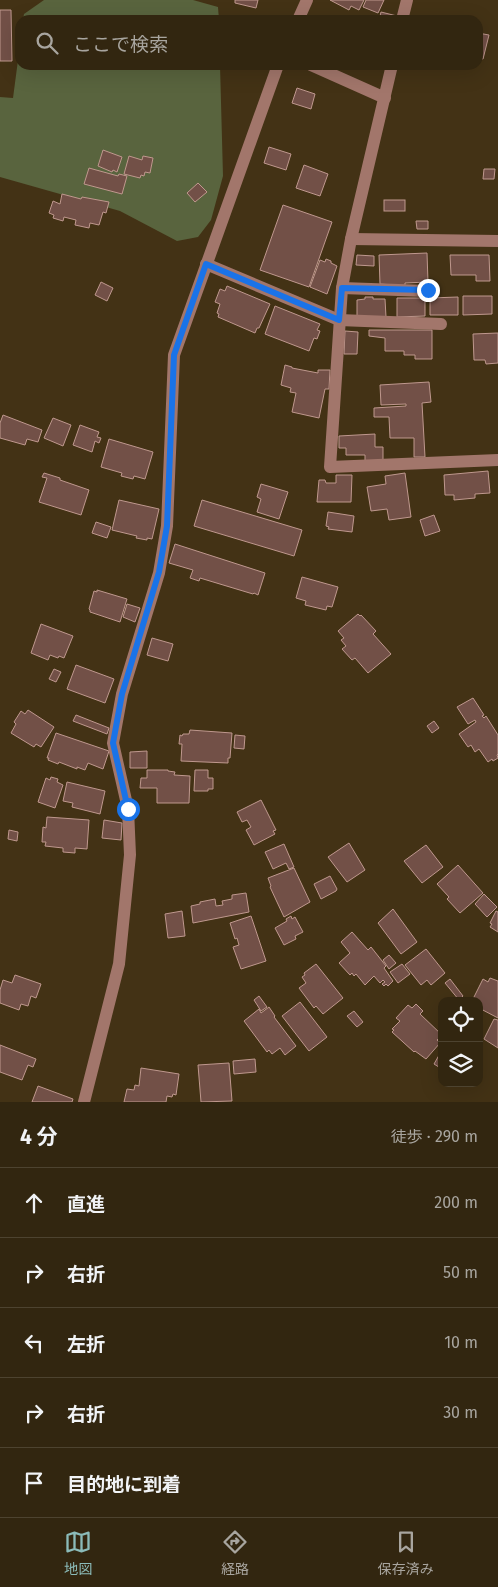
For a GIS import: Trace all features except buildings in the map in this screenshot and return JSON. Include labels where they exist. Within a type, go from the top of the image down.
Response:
[{"type":"street","points":[[300,15],[307,0]]},
{"type":"street","points":[[403,15],[407,0]]},
{"type":"street","points":[[84,1102],[120,964],[130,855],[128,809],[113,743],[122,694],[159,572],[167,526],[174,355],[276,70]]},
{"type":"street","points":[[323,70],[385,98]]},
{"type":"street","points":[[391,70],[351,239],[342,288],[330,467],[498,460]]},
{"type":"street","points":[[351,239],[498,241]]},
{"type":"street","points":[[206,264],[339,320],[440,324]]},
{"type":"street","points":[[342,288],[428,290]]},
{"type":"green space","points":[[44,0],[193,0],[218,7],[219,15],[24,15]]},
{"type":"green space","points":[[17,70],[220,70],[223,176],[211,220],[198,237],[177,241],[120,211],[0,177],[0,97],[13,98]]},
{"type":"route","points":[[128,809],[113,743],[122,694],[159,572],[167,526],[174,355],[206,264],[339,320],[342,288],[428,290]]}]
